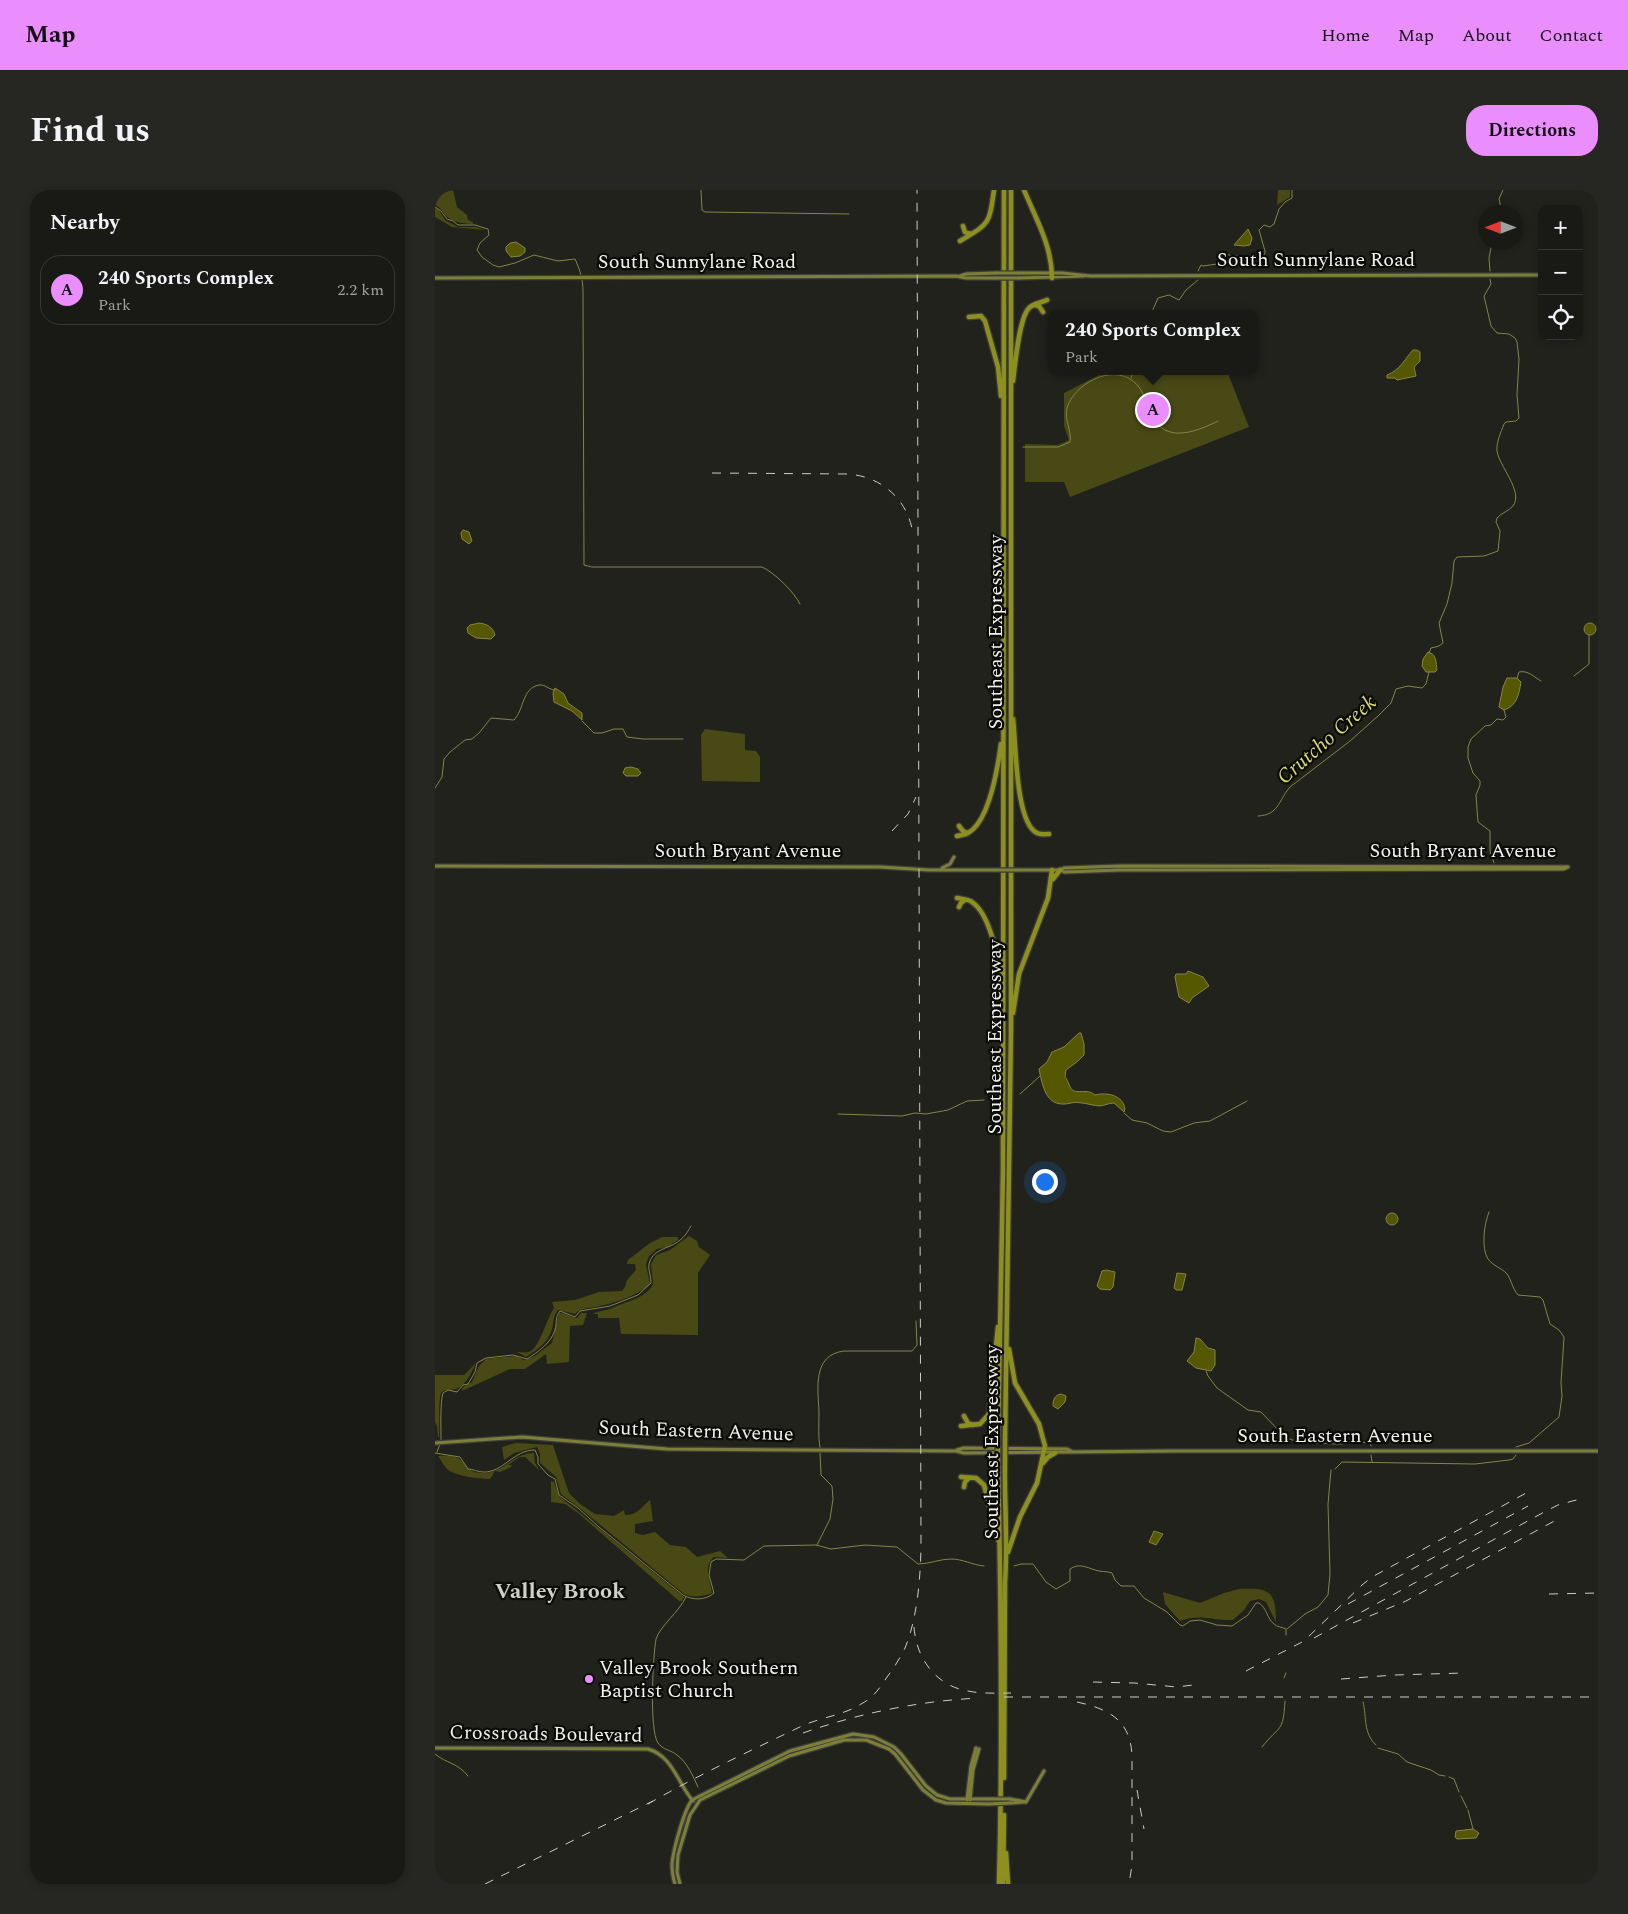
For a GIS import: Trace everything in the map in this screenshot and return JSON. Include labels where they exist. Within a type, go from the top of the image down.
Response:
[{"type":"highway","points":[[960,241],[982,228],[988,221],[994,190]]},
{"type":"highway","name":"Southeast Expressway","points":[[999,1884],[1002,1793],[998,1441],[1004,1012],[1004,190]]},
{"type":"highway","name":"Southeast Expressway","points":[[1003,1884],[1005,1582],[1007,1557],[1004,1494],[1011,1030],[1011,190]]},
{"type":"highway","points":[[1024,190],[1047,244],[1051,276]]},
{"type":"highway","points":[[963,226],[965,232],[971,234]]},
{"type":"highway","points":[[1011,397],[1024,316],[1033,305],[1047,300]]},
{"type":"highway","points":[[1033,305],[1039,305],[1043,312]]},
{"type":"highway","points":[[969,317],[983,317],[989,332],[999,372],[1004,436]]},
{"type":"highway","points":[[1011,703],[1018,784],[1022,802],[1031,828],[1039,834],[1049,834]]},
{"type":"highway","points":[[957,836],[968,833],[982,815],[997,775],[1004,728]]},
{"type":"highway","points":[[959,826],[968,833]]},
{"type":"highway","points":[[1011,1030],[1019,974],[1048,898],[1052,870]]},
{"type":"highway","points":[[1051,882],[1060,870]]},
{"type":"highway","points":[[957,898],[973,904],[979,912],[994,944],[999,965],[1004,1012]]},
{"type":"highway","points":[[959,907],[962,901],[966,900]]},
{"type":"highway","points":[[961,1426],[974,1426],[984,1421],[989,1412],[996,1340],[1001,1313]]},
{"type":"highway","points":[[1007,1333],[1013,1377],[1039,1424],[1043,1438],[1042,1464],[1037,1483],[1017,1524],[1007,1557]]},
{"type":"highway","points":[[964,1416],[968,1423],[974,1426]]},
{"type":"highway","points":[[1042,1464],[1055,1453]]},
{"type":"highway","points":[[961,1477],[979,1479],[985,1484],[1000,1549]]},
{"type":"highway","points":[[964,1487],[965,1482],[970,1477]]},
{"type":"highway","points":[[1003,1829],[1008,1884]]},
{"type":"main road","name":"South Sunnylane Road","points":[[435,278],[1538,275]]},
{"type":"main road","points":[[939,870],[950,864],[955,857]]},
{"type":"main road","name":"South Bryant Avenue","points":[[435,866],[880,867],[939,870],[1060,870],[1064,872],[1235,868],[1568,867],[1563,869],[1235,868]]},
{"type":"main road","name":"South Eastern Avenue","points":[[435,1443],[522,1437],[667,1449],[956,1450],[964,1453],[1067,1449],[1071,1452]]},
{"type":"main road","name":"South Eastern Avenue","points":[[1043,1451],[1055,1453],[1598,1451]]},
{"type":"main road","points":[[675,1884],[672,1872],[673,1858],[687,1809],[692,1800],[790,1751],[853,1734],[874,1737],[889,1744],[901,1754],[929,1790],[944,1798],[989,1804],[1010,1801]]},
{"type":"main road","points":[[680,1884],[677,1860],[690,1814],[696,1804],[708,1796],[789,1756],[844,1740],[857,1739],[874,1742],[895,1754],[931,1798],[946,1803],[989,1799],[1026,1802],[1043,1770]]},
{"type":"main road","name":"Crossroads Boulevard","points":[[435,1748],[648,1749],[659,1753],[667,1761],[696,1804]]},
{"type":"main road","points":[[978,1749],[973,1770],[968,1801],[967,1791],[971,1766],[978,1749]]},
{"type":"main road","points":[[959,1799],[967,1791]]},
{"type":"shaded area","points":[[453,190],[457,207],[467,215],[468,220],[473,222],[473,224],[452,220],[435,205],[435,192]]},
{"type":"shaded area","points":[[1278,190],[1290,190],[1290,197],[1277,205]]},
{"type":"shaded area","points":[[435,208],[439,210],[445,220],[458,227],[476,227],[485,230],[452,227],[435,217]]},
{"type":"shaded area","points":[[1248,229],[1252,238],[1250,245],[1234,245]]},
{"type":"shaded area","points":[[516,242],[525,248],[525,252],[520,256],[511,257],[506,251],[506,247],[510,243]]},
{"type":"shaded area","points":[[1413,350],[1420,352],[1420,361],[1414,367],[1416,376],[1397,380],[1395,378],[1387,378],[1387,375],[1399,368]]},
{"type":"shaded area","points":[[1099,375],[1229,375],[1249,427],[1070,497],[1064,482],[1025,482],[1025,444],[1058,445],[1069,440],[1064,426],[1064,393]]},
{"type":"shaded area","points":[[463,530],[469,532],[472,541],[469,544],[462,539],[461,533]]},
{"type":"shaded area","points":[[479,623],[489,626],[493,630],[495,635],[491,639],[476,638],[468,633],[467,628],[470,625]]},
{"type":"shaded area","points":[[1592,623],[1595,624],[1595,634],[1588,635],[1585,634],[1584,627],[1585,624]]},
{"type":"shaded area","points":[[1428,652],[1436,659],[1437,670],[1435,672],[1426,672],[1422,666],[1423,659]]},
{"type":"shaded area","points":[[1507,678],[1517,678],[1521,682],[1515,703],[1504,710],[1499,707]]},
{"type":"shaded area","points":[[555,688],[564,694],[568,703],[582,713],[582,720],[572,711],[554,702],[553,693]]},
{"type":"shaded area","points":[[705,729],[745,734],[745,750],[756,751],[760,757],[760,782],[702,781],[701,735]]},
{"type":"shaded area","points":[[625,768],[638,769],[641,773],[638,776],[626,776],[623,773]]},
{"type":"shaded area","points":[[1188,971],[1203,977],[1209,986],[1192,998],[1189,1003],[1179,997],[1175,977],[1176,974],[1186,974]]},
{"type":"shaded area","points":[[1081,1033],[1084,1044],[1084,1055],[1066,1070],[1065,1077],[1070,1087],[1074,1091],[1114,1096],[1124,1104],[1124,1112],[1114,1103],[1099,1106],[1077,1102],[1063,1104],[1056,1103],[1047,1096],[1039,1069],[1047,1062],[1052,1052],[1064,1047]]},
{"type":"shaded area","points":[[1390,1213],[1394,1213],[1398,1219],[1394,1225],[1390,1225],[1386,1221],[1386,1217]]},
{"type":"shaded area","points":[[689,1236],[697,1241],[699,1247],[710,1255],[698,1273],[698,1335],[621,1334],[619,1318],[598,1318],[598,1314],[593,1314],[610,1309],[646,1293],[653,1284],[651,1264],[656,1255],[670,1250]]},
{"type":"shaded area","points":[[662,1237],[678,1237],[678,1240],[667,1247],[657,1249],[649,1256],[646,1264],[650,1284],[645,1288],[627,1298],[583,1309],[575,1314],[558,1310],[554,1317],[550,1335],[544,1344],[526,1357],[517,1352],[533,1350],[554,1308],[552,1302],[575,1300],[599,1292],[622,1291],[627,1280],[636,1270],[635,1264],[627,1264],[628,1260],[650,1243]]},
{"type":"shaded area","points":[[1102,1271],[1115,1272],[1113,1287],[1110,1290],[1100,1289],[1097,1286]]},
{"type":"shaded area","points":[[1177,1273],[1186,1274],[1182,1290],[1174,1288]]},
{"type":"shaded area","points":[[559,1313],[577,1318],[581,1313],[587,1313],[583,1325],[570,1326],[569,1362],[547,1364],[546,1354],[525,1369],[510,1369],[462,1391],[463,1387],[472,1382],[479,1366],[486,1359],[516,1356],[524,1360],[535,1356],[552,1343]]},
{"type":"shaded area","points":[[1196,1338],[1200,1339],[1208,1348],[1215,1350],[1215,1365],[1211,1371],[1196,1368],[1187,1361],[1194,1352]]},
{"type":"shaded area","points":[[476,1363],[463,1385],[441,1393],[438,1437],[435,1422],[435,1375],[464,1375]]},
{"type":"shaded area","points":[[1061,1394],[1066,1396],[1065,1402],[1058,1409],[1053,1406],[1053,1401],[1056,1396]]},
{"type":"shaded area","points":[[516,1443],[553,1445],[569,1493],[580,1504],[595,1514],[614,1516],[624,1510],[625,1515],[629,1515],[636,1512],[650,1500],[653,1521],[635,1524],[635,1533],[643,1535],[655,1532],[670,1545],[686,1547],[697,1557],[720,1551],[728,1558],[714,1557],[708,1565],[712,1593],[698,1596],[684,1594],[561,1494],[556,1477],[540,1463],[540,1454],[537,1447],[514,1453],[504,1460],[502,1447]]},
{"type":"shaded area","points":[[534,1453],[535,1463],[540,1471],[525,1457],[520,1457],[508,1465],[512,1465],[511,1467],[500,1472],[495,1471],[490,1479],[456,1474],[446,1468],[438,1456],[456,1457],[474,1472],[484,1473],[497,1470],[520,1456]]},
{"type":"shaded area","points":[[551,1481],[554,1482],[559,1496],[684,1597],[682,1601],[679,1601],[578,1513],[565,1504],[551,1502]]},
{"type":"shaded area","points":[[1154,1531],[1163,1534],[1156,1545],[1149,1542]]},
{"type":"shaded area","points":[[1239,1589],[1257,1589],[1269,1593],[1276,1611],[1276,1622],[1266,1602],[1259,1599],[1250,1601],[1244,1610],[1233,1620],[1200,1617],[1180,1621],[1165,1604],[1163,1592],[1200,1603]]},
{"type":"shaded area","points":[[1473,1829],[1479,1833],[1476,1838],[1457,1839],[1455,1837],[1456,1831]]},
{"type":"waterway","points":[[701,190],[702,210],[705,212],[849,214]]},
{"type":"waterway","points":[[1198,271],[1201,265],[1224,263],[1224,256],[1226,254],[1250,256],[1260,261],[1264,259],[1265,251],[1259,230],[1264,225],[1270,227],[1274,224],[1279,209],[1292,198],[1292,190]]},
{"type":"waterway","name":"Crutcho Creek","points":[[1500,205],[1499,199],[1503,190]]},
{"type":"waterway","points":[[435,207],[447,219],[458,225],[475,225],[488,229],[489,235],[480,243],[477,250],[482,257],[493,265],[499,267],[534,255],[558,261],[575,259],[577,263],[582,279],[583,292],[584,565],[592,567],[762,567],[784,583],[800,604]]},
{"type":"waterway","name":"Crutcho Creek","points":[[1490,250],[1490,271]]},
{"type":"waterway","name":"Crutcho Creek","points":[[1429,653],[1431,648],[1443,643],[1439,623],[1447,604],[1452,583],[1454,561],[1457,557],[1484,556],[1498,551],[1500,531],[1496,522],[1497,518],[1511,508],[1516,500],[1513,486],[1499,457],[1497,448],[1504,424],[1516,421],[1519,418],[1517,395],[1519,359],[1515,338],[1509,334],[1497,333],[1491,326],[1484,296],[1491,284],[1490,279]]},
{"type":"waterway","points":[[1153,310],[1158,298],[1169,295],[1179,300],[1186,290],[1198,280]]},
{"type":"waterway","points":[[1023,447],[1058,447],[1070,442],[1066,412],[1071,399],[1085,384],[1104,376],[1124,376],[1133,381],[1141,390],[1155,421],[1161,428],[1169,432],[1185,433],[1194,431],[1218,421]]},
{"type":"waterway","points":[[1574,676],[1589,664],[1589,635]]},
{"type":"waterway","name":"Crutcho Creek","points":[[1258,816],[1265,815],[1274,810],[1290,787],[1350,741],[1378,716],[1391,703],[1396,689],[1408,686],[1422,688],[1426,684],[1429,672]]},
{"type":"waterway","points":[[1517,678],[1519,672],[1525,672],[1541,681]]},
{"type":"waterway","points":[[435,788],[442,777],[444,759],[465,740],[472,739],[479,733],[491,718],[514,720],[520,711],[526,695],[533,687],[541,685],[555,690]]},
{"type":"waterway","points":[[1494,863],[1490,851],[1490,831],[1478,822],[1476,795],[1480,781],[1473,773],[1468,758],[1468,747],[1471,739],[1485,726],[1491,725],[1497,719],[1503,720],[1506,717],[1504,710]]},
{"type":"waterway","points":[[582,721],[594,733],[623,729],[627,737],[683,739]]},
{"type":"waterway","points":[[1020,1094],[1040,1076]]},
{"type":"waterway","points":[[838,1114],[902,1116],[915,1113],[926,1114],[948,1110],[967,1101],[984,1100]]},
{"type":"waterway","points":[[1124,1113],[1132,1120],[1147,1123],[1163,1131],[1171,1132],[1194,1123],[1210,1121],[1247,1101]]},
{"type":"waterway","points":[[1489,1212],[1484,1236],[1488,1259],[1507,1274],[1518,1295],[1540,1297],[1543,1300],[1550,1324],[1559,1330],[1564,1337],[1562,1396],[1559,1417],[1529,1443],[1516,1447]]},
{"type":"waterway","points":[[441,1440],[443,1393],[448,1390],[457,1392],[463,1385],[468,1384],[475,1372],[477,1363],[486,1358],[513,1355],[527,1359],[540,1350],[553,1335],[560,1311],[575,1317],[580,1311],[610,1306],[638,1295],[651,1283],[649,1264],[653,1256],[660,1250],[679,1241],[691,1226]]},
{"type":"waterway","points":[[820,1448],[818,1384],[819,1374],[826,1359],[844,1351],[912,1351],[917,1345],[916,1321]]},
{"type":"waterway","points":[[1206,1371],[1217,1388],[1248,1410],[1261,1412],[1284,1436],[1292,1440],[1306,1443],[1340,1444],[1370,1442],[1371,1446]]},
{"type":"waterway","points":[[437,1452],[440,1444]]},
{"type":"waterway","points":[[435,1453],[460,1457],[468,1469],[483,1472],[496,1469],[520,1454],[535,1450],[538,1464],[548,1475],[555,1479],[559,1495],[578,1508],[683,1595],[690,1598],[699,1599],[714,1593],[709,1575],[711,1562],[716,1559],[744,1560],[764,1546],[816,1545],[831,1549],[865,1545],[897,1547],[918,1564],[951,1559],[984,1566]]},
{"type":"waterway","points":[[817,1545],[830,1519],[833,1499],[832,1486],[821,1475],[820,1452]]},
{"type":"waterway","points":[[1371,1455],[1372,1462]]},
{"type":"waterway","points":[[1335,1469],[1342,1462],[1475,1464],[1509,1460],[1513,1459],[1516,1455]]},
{"type":"waterway","points":[[1287,1629],[1305,1614],[1318,1607],[1328,1595],[1330,1574],[1328,1504],[1331,1470]]},
{"type":"waterway","points":[[1014,1566],[1033,1564],[1046,1582],[1056,1589],[1070,1581],[1070,1569],[1076,1566],[1112,1573],[1115,1580],[1121,1586],[1134,1586],[1144,1598],[1167,1612],[1183,1626],[1190,1621],[1200,1620],[1217,1625],[1232,1626],[1248,1615],[1256,1603],[1259,1603],[1272,1622],[1286,1629]]},
{"type":"waterway","points":[[686,1597],[661,1629],[656,1639],[653,1676],[653,1724],[658,1743],[684,1761],[698,1787]]},
{"type":"waterway","points":[[1286,1630],[1286,1635]]},
{"type":"waterway","points":[[1284,1678],[1286,1673]]},
{"type":"waterway","points":[[1262,1747],[1282,1724],[1285,1701]]},
{"type":"waterway","points":[[1363,1702],[1367,1730],[1376,1745]]},
{"type":"waterway","points":[[1378,1748],[1398,1754],[1407,1762],[1445,1776]]},
{"type":"waterway","points":[[435,1754],[460,1768],[468,1776]]},
{"type":"waterway","points":[[1449,1777],[1454,1779],[1459,1792]]},
{"type":"waterway","points":[[1461,1796],[1467,1808]]},
{"type":"waterway","points":[[1468,1810],[1473,1829]]},
{"type":"railway","points":[[648,1804],[804,1725],[848,1711],[869,1699],[882,1685],[903,1652],[916,1609],[921,1539],[917,190]]},
{"type":"railway","points":[[712,473],[847,474],[871,479],[882,485],[899,500],[910,521],[913,534]]},
{"type":"railway","points":[[892,831],[908,814],[916,797]]},
{"type":"railway","points":[[1246,1671],[1304,1641],[1372,1577],[1528,1492]]},
{"type":"railway","points":[[1314,1638],[1546,1511],[1558,1505],[1580,1499]]},
{"type":"railway","points":[[1348,1604],[1528,1506]]},
{"type":"railway","points":[[1353,1623],[1406,1601],[1560,1518]]},
{"type":"railway","points":[[1549,1594],[1598,1593]]},
{"type":"railway","points":[[914,1627],[919,1649],[924,1660],[937,1677],[957,1688],[973,1692],[1011,1693]]},
{"type":"railway","points":[[1341,1679],[1464,1673]]},
{"type":"railway","points":[[1093,1682],[1177,1687],[1193,1685]]},
{"type":"railway","points":[[1004,1697],[1598,1697]]},
{"type":"railway","points":[[803,1733],[890,1709],[934,1702],[979,1698]]},
{"type":"railway","points":[[1077,1702],[1098,1708],[1115,1718],[1122,1724],[1130,1743],[1132,1755],[1132,1865],[1129,1884]]},
{"type":"railway","points":[[1137,1790],[1144,1829]]},
{"type":"railway","points":[[485,1884],[653,1801]]},
{"type":"place","name":"240 Sports Complex","points":[[1153,410]]},
{"type":"place","name":"Valley Brook Southern Baptist Church","points":[[589,1679]]},
{"type":"district","name":"Valley Brook","points":[[560,1591]]}]
